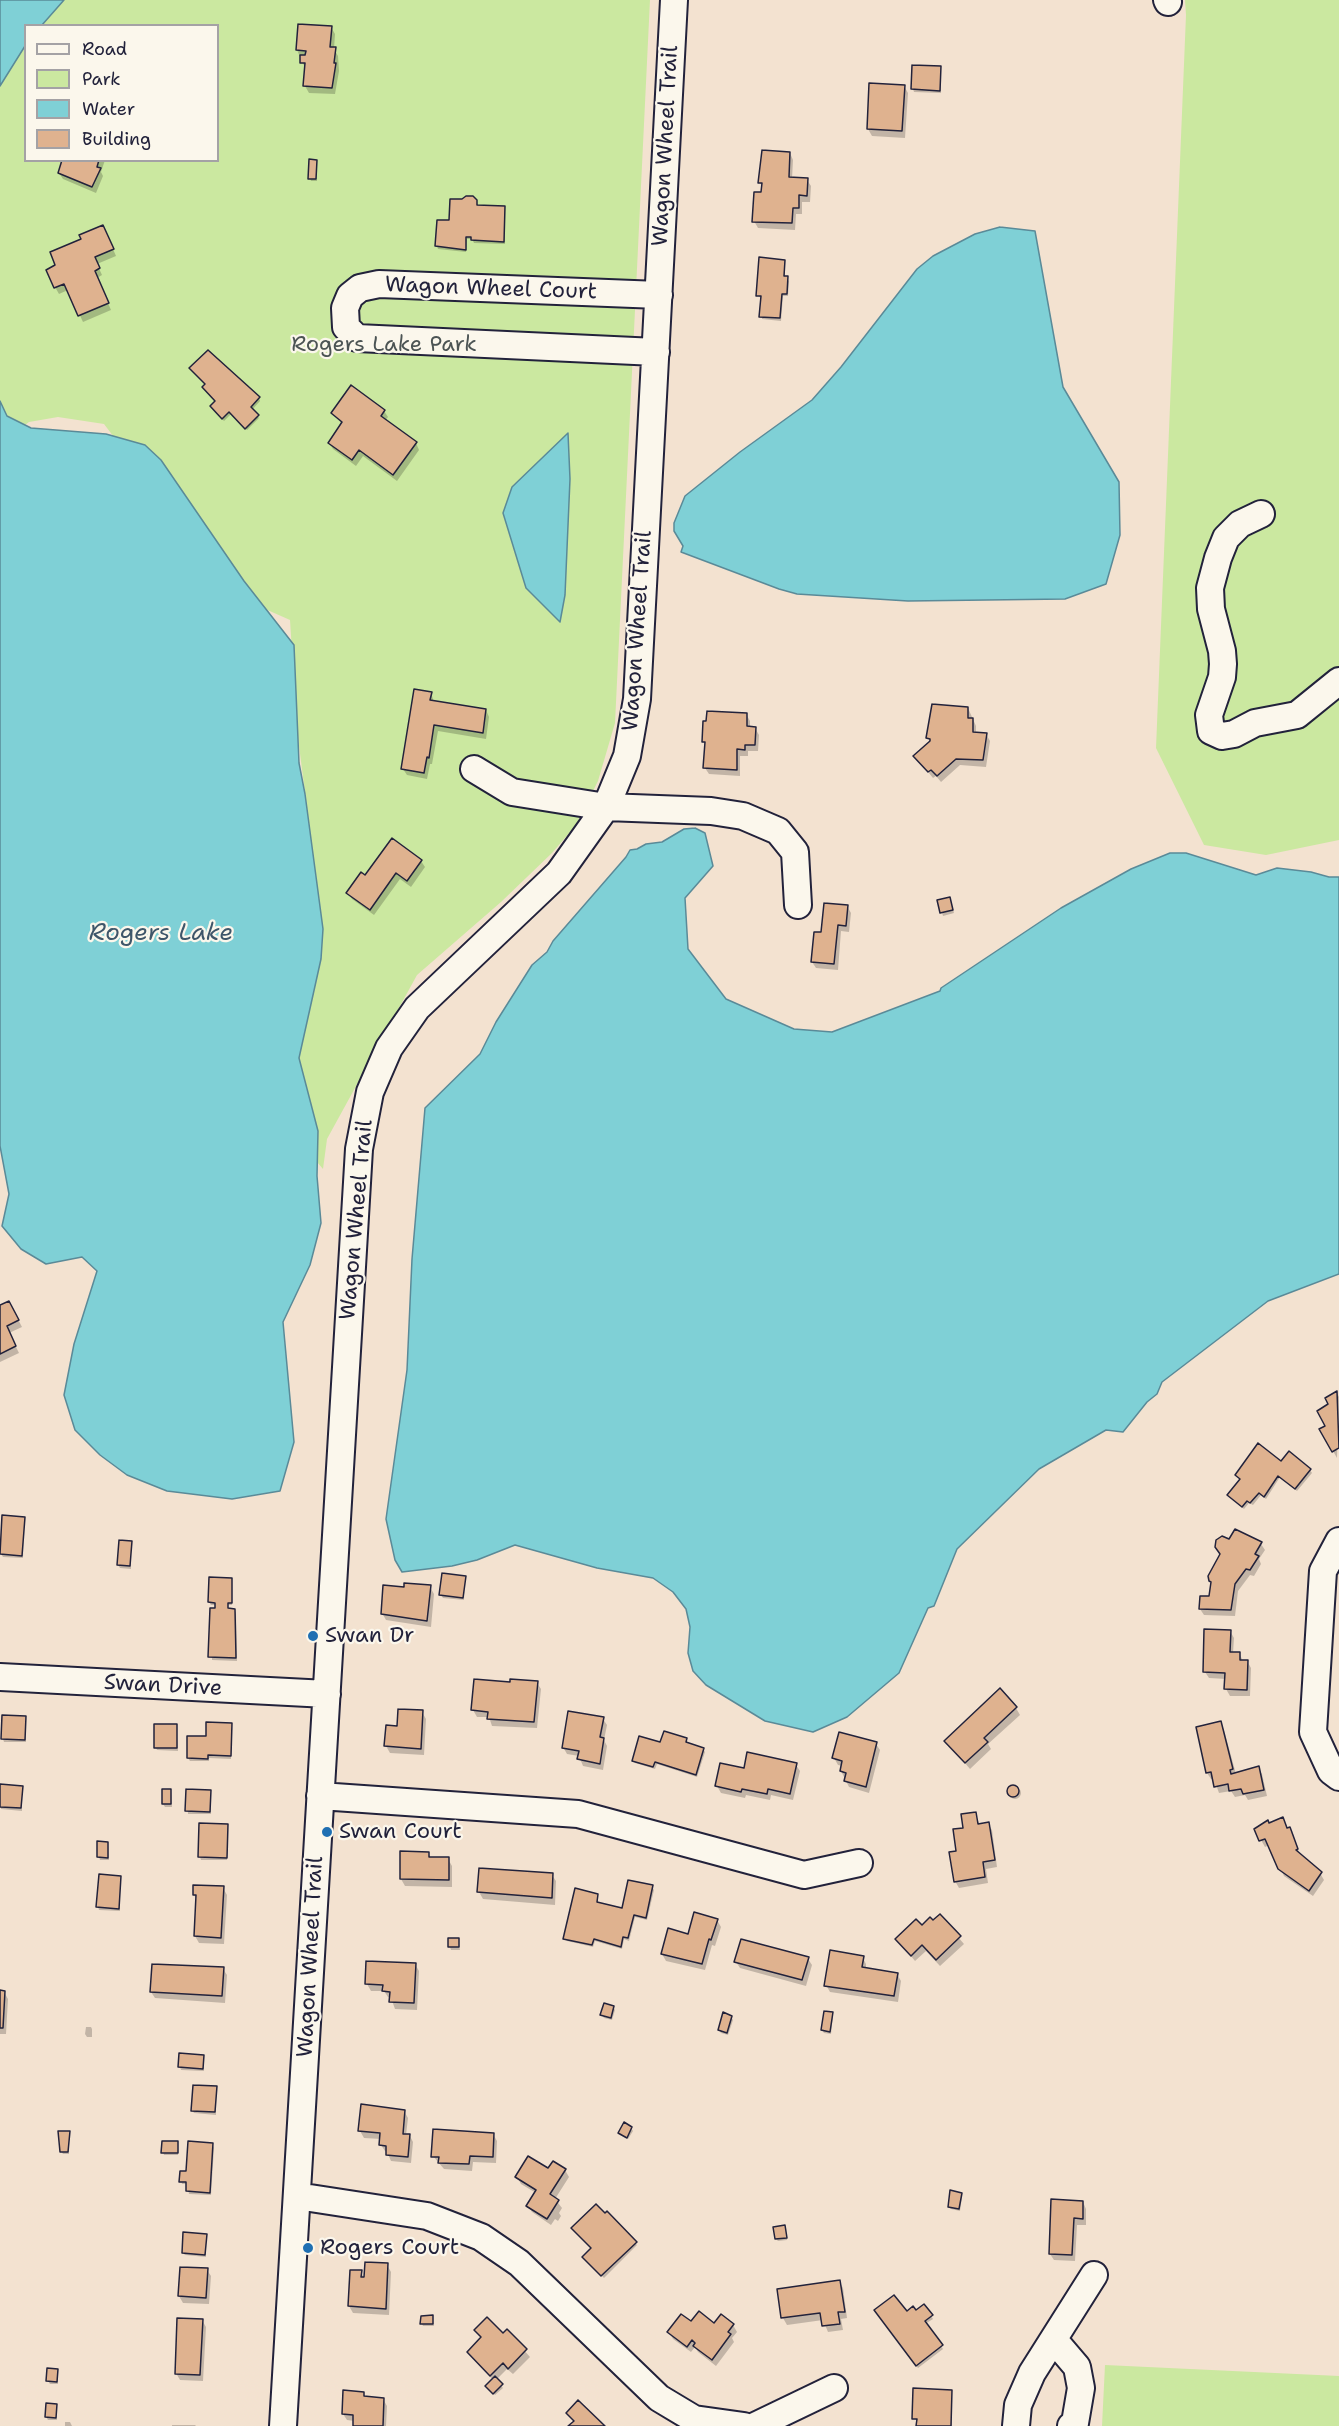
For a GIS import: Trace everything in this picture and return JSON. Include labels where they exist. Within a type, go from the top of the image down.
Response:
[{"type":"street","name":"Wagon Wheel Trail","points":[[283,2426],[359,1149],[370,1092],[388,1048],[417,1008],[559,873],[606,807],[627,756],[637,699],[674,0]]},
{"type":"street","name":"Wagon Wheel Court","points":[[656,352],[357,339],[346,327],[345,308],[350,296],[360,288],[379,284],[658,295]]},
{"type":"street","points":[[1261,514],[1240,524],[1226,538],[1210,588],[1211,609],[1223,664],[1219,687],[1209,715],[1212,731],[1222,736],[1234,734],[1256,723],[1297,715],[1339,681]]},
{"type":"street","points":[[474,769],[512,792],[606,807],[711,811],[743,816],[778,831],[795,852],[798,905]]},
{"type":"street","points":[[1339,1541],[1323,1571],[1313,1732],[1331,1772],[1339,1777]]},
{"type":"street","name":"Swan Drive","points":[[0,1677],[327,1694]]},
{"type":"street","points":[[320,1796],[578,1814],[804,1875],[860,1863]]},
{"type":"street","points":[[297,2196],[427,2217],[481,2237],[519,2264],[659,2398],[694,2419],[744,2426]]},
{"type":"street","points":[[1016,2426],[1018,2404],[1032,2373],[1094,2275]]},
{"type":"street","points":[[1054,2340],[1077,2367],[1081,2388],[1075,2423],[1071,2426]]},
{"type":"street","points":[[755,2426],[834,2388]]},
{"type":"green space","name":"Rogers Lake Park","points":[[34,0],[650,0],[615,723],[598,781],[576,825],[552,853],[501,902],[417,975],[327,1139],[323,1169],[262,1097],[317,887],[297,730],[290,620],[193,577],[126,453],[104,424],[58,417],[29,422],[0,444],[0,44]]},
{"type":"green space","points":[[1185,0],[1339,0],[1339,840],[1266,855],[1204,845],[1156,748]]},
{"type":"green space","points":[[1105,2365],[1339,2376],[1339,2426],[1102,2426]]},
{"type":"water","points":[[0,0],[64,0],[43,24],[24,24],[24,48],[0,86]]},
{"type":"water","points":[[1000,227],[1035,231],[1063,387],[1119,482],[1120,535],[1106,584],[1065,599],[908,601],[797,594],[681,552],[683,546],[674,531],[674,523],[685,496],[740,452],[812,400],[841,367],[917,269],[933,256],[975,234]]},
{"type":"water","name":"Rogers Lake","points":[[0,401],[7,416],[31,428],[106,434],[145,445],[161,460],[244,581],[294,645],[299,763],[323,929],[321,959],[299,1058],[318,1131],[317,1176],[321,1223],[310,1265],[283,1322],[294,1442],[280,1491],[232,1499],[167,1491],[127,1475],[100,1455],[75,1430],[64,1395],[74,1344],[97,1271],[82,1257],[46,1264],[21,1249],[2,1226],[9,1194],[0,1146]]},
{"type":"water","points":[[568,433],[570,479],[565,595],[560,622],[526,588],[503,513],[512,487]]},
{"type":"water","points":[[695,828],[705,833],[713,866],[685,898],[688,949],[726,999],[794,1029],[832,1032],[940,991],[941,988],[1061,908],[1131,869],[1170,853],[1186,853],[1256,875],[1277,868],[1339,877],[1339,1274],[1268,1301],[1162,1382],[1157,1394],[1147,1402],[1123,1432],[1106,1430],[1039,1469],[957,1549],[934,1606],[928,1608],[899,1673],[847,1717],[813,1732],[765,1721],[706,1685],[693,1671],[688,1653],[690,1627],[686,1609],[673,1592],[653,1578],[597,1568],[515,1545],[477,1560],[452,1566],[402,1572],[395,1560],[386,1519],[407,1370],[412,1259],[425,1108],[480,1054],[496,1022],[532,965],[547,952],[553,941],[630,850],[646,844],[662,842],[684,829]]},
{"type":"building","points":[[298,24],[332,26],[330,47],[336,47],[334,63],[336,63],[332,88],[303,86],[305,63],[300,63],[300,55],[305,55],[306,51],[296,50]]},
{"type":"building","points":[[912,65],[941,66],[940,91],[911,89]]},
{"type":"building","points":[[869,83],[905,85],[902,131],[867,129]]},
{"type":"building","points":[[762,150],[790,152],[789,177],[808,178],[807,196],[799,195],[799,208],[793,208],[792,223],[752,222],[754,192],[761,192],[762,183],[758,183]]},
{"type":"building","points":[[309,159],[317,160],[316,179],[308,179]]},
{"type":"building","points":[[61,162],[98,162],[97,167],[101,168],[92,187],[58,173]]},
{"type":"building","points":[[466,196],[473,196],[477,200],[477,205],[505,206],[504,242],[471,240],[471,237],[466,237],[466,250],[435,246],[437,220],[449,220],[450,199],[462,199]]},
{"type":"building","points":[[103,225],[114,249],[95,257],[100,268],[95,271],[109,303],[78,316],[64,284],[54,288],[46,270],[55,265],[50,252],[81,239],[79,235]]},
{"type":"building","points":[[759,257],[785,260],[784,276],[788,276],[787,294],[782,294],[780,318],[759,317],[761,296],[756,296]]},
{"type":"building","points":[[208,350],[260,397],[251,407],[259,415],[245,429],[229,412],[222,419],[210,406],[215,401],[202,387],[205,384],[189,368]]},
{"type":"building","points":[[351,385],[385,410],[381,416],[417,442],[393,475],[359,450],[352,460],[328,443],[342,422],[331,413]]},
{"type":"building","points":[[414,689],[432,692],[430,700],[486,709],[483,733],[434,725],[429,758],[427,757],[424,773],[401,769]]},
{"type":"building","points":[[932,704],[968,707],[968,718],[973,718],[973,732],[987,733],[983,760],[956,759],[937,776],[931,770],[928,772],[913,756],[930,741],[926,738]]},
{"type":"building","points":[[707,711],[747,713],[747,726],[756,727],[755,745],[745,745],[745,750],[737,749],[737,770],[703,768],[705,742],[702,742],[703,721],[706,721]]},
{"type":"building","points":[[392,838],[422,860],[407,881],[396,873],[370,910],[346,893],[361,872],[365,875]]},
{"type":"building","points":[[950,897],[953,910],[940,913],[937,900]]},
{"type":"building","points":[[824,903],[848,905],[846,926],[838,925],[834,964],[811,962],[814,932],[821,932]]},
{"type":"building","points":[[9,1301],[19,1320],[7,1326],[16,1346],[0,1354],[0,1305]]},
{"type":"building","points":[[1337,1391],[1339,1448],[1332,1452],[1319,1429],[1325,1426],[1317,1411],[1328,1404],[1325,1398]]},
{"type":"building","points":[[1258,1443],[1281,1461],[1289,1451],[1311,1469],[1295,1489],[1278,1476],[1264,1497],[1259,1493],[1250,1503],[1247,1501],[1242,1507],[1227,1495],[1240,1479],[1235,1475]]},
{"type":"building","points":[[2,1515],[25,1517],[22,1556],[0,1554]]},
{"type":"building","points":[[1235,1529],[1262,1542],[1255,1554],[1259,1556],[1250,1570],[1246,1569],[1235,1584],[1231,1610],[1199,1609],[1200,1596],[1209,1596],[1211,1582],[1208,1576],[1220,1554],[1215,1547],[1216,1540],[1222,1536],[1229,1539]]},
{"type":"building","points":[[119,1540],[132,1541],[130,1566],[117,1565]]},
{"type":"building","points":[[442,1573],[466,1576],[463,1598],[439,1595]]},
{"type":"building","points":[[209,1577],[232,1578],[232,1603],[228,1603],[228,1608],[235,1609],[236,1658],[208,1657],[210,1608],[215,1608],[215,1603],[208,1602]]},
{"type":"building","points":[[404,1583],[431,1585],[427,1621],[381,1614],[383,1585],[404,1587]]},
{"type":"building","points":[[1204,1629],[1231,1630],[1230,1652],[1240,1652],[1240,1660],[1248,1660],[1247,1690],[1224,1689],[1225,1673],[1203,1672]]},
{"type":"building","points":[[474,1679],[510,1682],[510,1679],[538,1681],[534,1722],[487,1719],[488,1712],[471,1710]]},
{"type":"building","points":[[1000,1688],[1017,1707],[984,1738],[988,1742],[965,1763],[944,1741]]},
{"type":"building","points":[[398,1709],[423,1710],[421,1749],[384,1746],[386,1725],[397,1726]]},
{"type":"building","points":[[568,1711],[604,1717],[600,1737],[604,1738],[600,1764],[577,1759],[579,1751],[562,1748]]},
{"type":"building","points":[[2,1715],[26,1716],[25,1740],[1,1739]]},
{"type":"building","points":[[1221,1721],[1233,1769],[1230,1770],[1231,1774],[1259,1766],[1264,1790],[1243,1794],[1241,1789],[1229,1791],[1228,1784],[1214,1787],[1211,1772],[1206,1773],[1196,1727]]},
{"type":"building","points":[[206,1722],[232,1723],[231,1756],[208,1755],[208,1759],[187,1758],[187,1736],[206,1736]]},
{"type":"building","points":[[154,1724],[177,1724],[177,1748],[154,1748]]},
{"type":"building","points":[[664,1731],[687,1738],[686,1742],[704,1748],[696,1775],[655,1762],[653,1767],[632,1761],[639,1736],[660,1742]]},
{"type":"building","points":[[839,1732],[877,1742],[866,1787],[844,1781],[846,1773],[840,1771],[842,1761],[832,1758]]},
{"type":"building","points":[[747,1752],[797,1763],[790,1794],[768,1789],[767,1794],[742,1789],[741,1792],[715,1786],[720,1763],[744,1768]]},
{"type":"building","points":[[0,1784],[23,1786],[21,1808],[0,1807]]},
{"type":"building","points":[[1015,1785],[1019,1791],[1015,1797],[1011,1797],[1007,1789]]},
{"type":"building","points":[[162,1789],[171,1789],[171,1804],[162,1804]]},
{"type":"building","points":[[186,1789],[211,1790],[210,1812],[185,1811]]},
{"type":"building","points":[[976,1812],[978,1824],[989,1822],[995,1860],[983,1862],[985,1877],[954,1882],[949,1852],[956,1851],[953,1829],[963,1828],[961,1814]]},
{"type":"building","points":[[1283,1817],[1287,1828],[1290,1827],[1298,1849],[1296,1850],[1322,1872],[1309,1891],[1278,1869],[1265,1839],[1259,1841],[1254,1829],[1268,1820],[1269,1823]]},
{"type":"building","points":[[199,1823],[228,1824],[227,1858],[198,1857]]},
{"type":"building","points":[[97,1841],[108,1842],[108,1858],[97,1857]]},
{"type":"building","points":[[400,1851],[429,1852],[429,1857],[449,1857],[449,1880],[400,1879]]},
{"type":"building","points":[[479,1868],[553,1873],[552,1898],[477,1892]]},
{"type":"building","points":[[99,1874],[121,1876],[119,1909],[96,1907]]},
{"type":"building","points":[[628,1880],[653,1885],[646,1918],[634,1915],[628,1938],[623,1937],[621,1947],[594,1939],[592,1945],[563,1939],[575,1888],[598,1894],[597,1902],[622,1908]]},
{"type":"building","points":[[193,1885],[224,1886],[221,1938],[194,1936],[196,1895],[193,1895]]},
{"type":"building","points":[[694,1912],[718,1919],[702,1964],[661,1954],[668,1928],[688,1934]]},
{"type":"building","points":[[940,1914],[961,1936],[936,1960],[922,1945],[911,1956],[895,1939],[916,1919],[922,1925],[930,1917],[933,1920]]},
{"type":"building","points":[[448,1938],[459,1938],[459,1947],[448,1947]]},
{"type":"building","points":[[741,1939],[809,1957],[802,1980],[734,1962]]},
{"type":"building","points":[[830,1950],[864,1956],[862,1967],[898,1973],[894,1996],[824,1986]]},
{"type":"building","points":[[366,1961],[416,1963],[414,2003],[389,2002],[390,1992],[382,1991],[383,1985],[365,1984]]},
{"type":"building","points":[[152,1964],[224,1967],[222,1996],[150,1992]]},
{"type":"building","points":[[0,1990],[5,1991],[3,2028],[0,2028]]},
{"type":"building","points":[[604,2003],[614,2006],[611,2018],[600,2015]]},
{"type":"building","points":[[824,2011],[833,2012],[830,2032],[821,2030]]},
{"type":"building","points":[[723,2012],[732,2016],[727,2033],[718,2030]]},
{"type":"building","points":[[179,2053],[204,2055],[203,2069],[178,2067]]},
{"type":"building","points":[[193,2085],[217,2086],[215,2112],[191,2111]]},
{"type":"building","points":[[361,2104],[405,2110],[403,2134],[410,2134],[408,2157],[386,2155],[386,2146],[379,2145],[380,2133],[358,2131]]},
{"type":"building","points":[[624,2122],[632,2127],[627,2138],[618,2133]]},
{"type":"building","points":[[433,2129],[494,2133],[493,2157],[470,2156],[469,2164],[438,2163],[439,2157],[431,2157]]},
{"type":"building","points":[[58,2131],[70,2131],[68,2152],[60,2152]]},
{"type":"building","points":[[162,2141],[178,2141],[178,2153],[161,2153]]},
{"type":"building","points":[[188,2141],[213,2143],[210,2193],[186,2191],[186,2182],[179,2182],[180,2171],[186,2171]]},
{"type":"building","points":[[528,2156],[548,2168],[553,2161],[566,2169],[550,2194],[559,2200],[547,2219],[526,2206],[536,2190],[515,2177]]},
{"type":"building","points":[[950,2190],[962,2193],[959,2209],[948,2207]]},
{"type":"building","points":[[1051,2199],[1083,2201],[1083,2219],[1074,2218],[1072,2255],[1049,2254]]},
{"type":"building","points":[[596,2204],[605,2213],[607,2211],[637,2242],[601,2276],[582,2257],[591,2248],[571,2228]]},
{"type":"building","points":[[785,2225],[787,2238],[775,2239],[773,2227]]},
{"type":"building","points":[[183,2232],[207,2234],[205,2255],[182,2253]]},
{"type":"building","points":[[365,2262],[388,2263],[386,2309],[348,2306],[350,2270],[362,2270],[361,2277],[364,2277]]},
{"type":"building","points":[[180,2267],[208,2268],[206,2298],[178,2296]]},
{"type":"building","points":[[840,2280],[845,2312],[838,2312],[840,2324],[822,2326],[820,2313],[781,2318],[777,2289]]},
{"type":"building","points":[[894,2295],[907,2311],[913,2306],[916,2310],[924,2304],[933,2315],[925,2321],[943,2345],[916,2366],[874,2310]]},
{"type":"building","points":[[699,2311],[714,2323],[721,2314],[734,2324],[728,2332],[731,2334],[712,2360],[693,2346],[695,2343],[692,2340],[687,2347],[667,2332],[681,2314],[691,2321]]},
{"type":"building","points":[[433,2315],[433,2324],[420,2324],[421,2316]]},
{"type":"building","points":[[487,2317],[503,2333],[507,2329],[527,2349],[508,2369],[503,2363],[490,2376],[467,2352],[481,2337],[474,2330]]},
{"type":"building","points":[[177,2318],[203,2319],[200,2375],[175,2374]]},
{"type":"building","points":[[47,2368],[58,2369],[57,2382],[46,2381]]},
{"type":"building","points":[[495,2376],[503,2384],[493,2394],[485,2386]]},
{"type":"building","points":[[913,2388],[952,2390],[951,2426],[916,2426],[917,2419],[912,2419]]},
{"type":"building","points":[[343,2390],[364,2392],[364,2396],[384,2398],[383,2426],[353,2426],[353,2415],[342,2414]]},
{"type":"building","points":[[578,2400],[605,2426],[568,2426],[574,2421],[566,2413]]},
{"type":"building","points":[[46,2403],[57,2404],[56,2418],[45,2417]]},
{"type":"place","name":"Swan Dr","points":[[313,1636]]},
{"type":"place","name":"Swan Court","points":[[327,1832]]},
{"type":"place","name":"Rogers Court","points":[[308,2248]]}]
